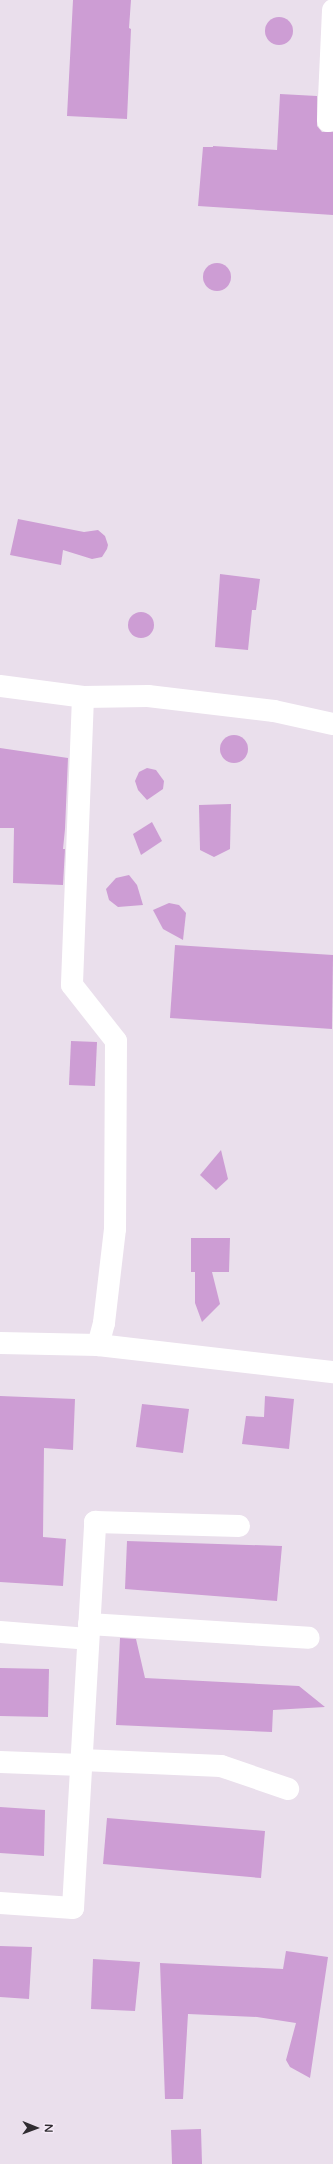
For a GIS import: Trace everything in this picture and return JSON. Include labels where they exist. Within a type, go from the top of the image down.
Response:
[{"type":"street","points":[[328,121],[333,10]]},
{"type":"street","points":[[0,686],[83,697],[148,696],[274,711],[333,724]]},
{"type":"street","points":[[83,697],[72,985],[116,1041],[115,1229],[104,1323],[98,1345]]},
{"type":"street","points":[[0,1343],[98,1345],[333,1372]]},
{"type":"street","points":[[0,1903],[73,1908],[95,1522],[240,1526]]},
{"type":"street","points":[[0,1632],[88,1632],[309,1638]]},
{"type":"street","points":[[0,1762],[221,1766],[288,1789]]},
{"type":"building","points":[[73,0],[131,0],[127,119],[67,116]]},
{"type":"building","points":[[279,17],[285,18],[289,21],[292,25],[292,37],[289,41],[285,44],[279,45],[273,44],[269,41],[266,37],[265,31],[266,25],[269,21],[273,18]]},
{"type":"building","points":[[280,94],[317,96],[317,126],[322,132],[333,132],[333,215],[198,206],[203,147],[213,146],[277,150]]},
{"type":"building","points":[[217,263],[223,264],[227,267],[230,271],[230,283],[227,287],[223,290],[217,291],[211,290],[207,287],[204,283],[203,277],[204,271],[207,267],[211,264]]},
{"type":"building","points":[[18,519],[84,532],[98,530],[105,536],[108,545],[107,549],[102,557],[92,559],[63,550],[61,565],[10,555]]},
{"type":"building","points":[[220,574],[260,579],[256,610],[252,610],[248,650],[215,647]]},
{"type":"building","points":[[141,612],[150,616],[154,625],[150,634],[141,638],[132,634],[128,625],[132,616]]},
{"type":"building","points":[[234,735],[244,739],[248,749],[244,759],[234,763],[224,759],[220,749],[224,739]]},
{"type":"building","points":[[0,748],[68,758],[63,849],[65,849],[63,885],[13,883],[14,828],[0,828]]},
{"type":"building","points":[[147,768],[156,770],[164,781],[163,789],[147,800],[138,790],[135,781],[139,772]]},
{"type":"building","points":[[231,804],[230,849],[214,857],[200,850],[199,805]]},
{"type":"building","points":[[152,822],[162,841],[141,855],[133,834]]},
{"type":"building","points":[[129,875],[137,885],[143,905],[118,907],[109,900],[106,889],[116,878]]},
{"type":"building","points":[[169,903],[179,905],[186,913],[183,940],[163,929],[153,910]]},
{"type":"building","points":[[175,945],[333,955],[332,1029],[170,1018]]},
{"type":"building","points":[[71,1041],[97,1042],[95,1086],[69,1085]]},
{"type":"building","points":[[221,1150],[228,1179],[216,1190],[200,1175]]},
{"type":"building","points":[[191,1238],[230,1238],[229,1272],[212,1272],[220,1304],[202,1322],[195,1303],[195,1272],[191,1272]]},
{"type":"building","points":[[0,1396],[75,1399],[73,1450],[44,1448],[43,1537],[66,1539],[63,1586],[0,1582]]},
{"type":"building","points":[[265,1396],[294,1399],[289,1449],[242,1444],[246,1416],[264,1417]]},
{"type":"building","points":[[142,1404],[189,1409],[183,1453],[136,1447]]},
{"type":"building","points":[[127,1541],[282,1546],[277,1601],[125,1589]]},
{"type":"building","points":[[120,1638],[136,1639],[145,1678],[299,1686],[325,1707],[273,1710],[272,1732],[116,1725]]},
{"type":"building","points":[[0,1668],[49,1669],[48,1717],[0,1716]]},
{"type":"building","points":[[0,1807],[45,1810],[44,1856],[0,1853]]},
{"type":"building","points":[[107,1818],[265,1831],[261,1878],[103,1864]]},
{"type":"building","points":[[0,1946],[32,1947],[29,1999],[0,1997]]},
{"type":"building","points":[[286,1951],[328,1957],[310,2078],[290,2067],[286,2060],[296,2023],[257,2017],[188,2014],[183,2099],[165,2099],[160,1963],[283,1969]]},
{"type":"building","points":[[93,1959],[140,1962],[135,2011],[91,2009]]},
{"type":"building","points":[[201,2129],[202,2164],[172,2164],[171,2130]]}]
